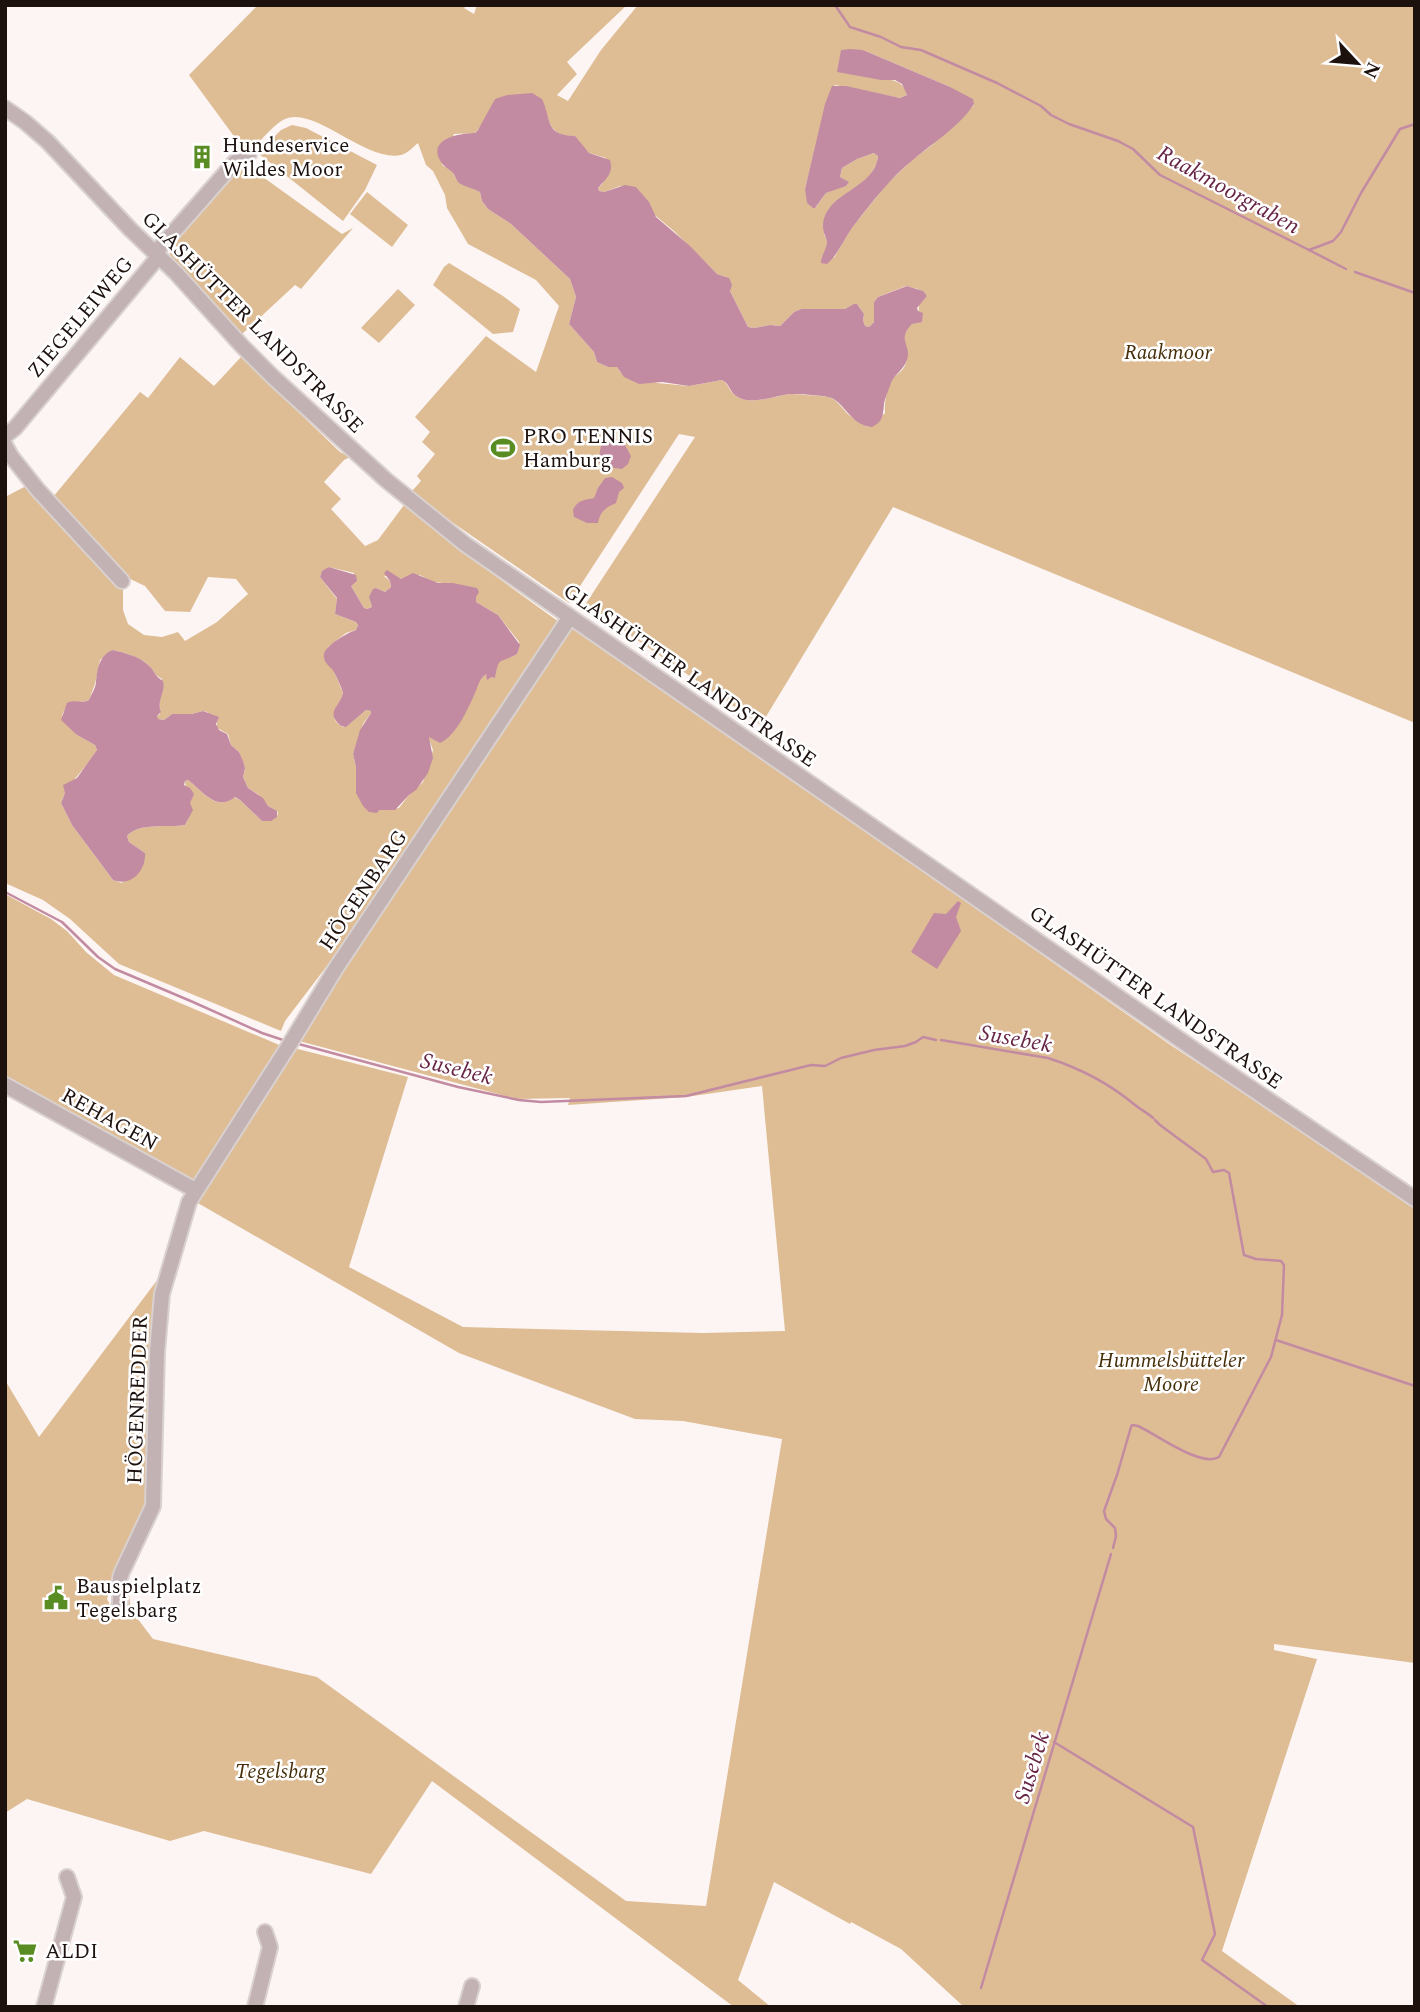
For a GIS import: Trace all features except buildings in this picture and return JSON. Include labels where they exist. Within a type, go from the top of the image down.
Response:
[{"type":"street","name":"GLASHÜTTER LANDSTRASSE","points":[[5,108],[41,136],[273,377],[386,480],[465,544],[1182,1041],[1415,1199]]},
{"type":"street","name":"ZIEGELEIWEG","points":[[5,436],[15,428],[235,162],[249,153]]},
{"type":"street","points":[[5,445],[10,456],[38,490],[121,581]]},
{"type":"street","name":"HÖGENBARG","points":[[195,1190],[336,968],[570,617]]},
{"type":"street","name":"REHAGEN","points":[[5,1085],[195,1190]]},
{"type":"street","name":"HÖGENREDDER","points":[[120,1609],[119,1588],[122,1572],[153,1506],[157,1352],[163,1287],[195,1190]]},
{"type":"street","points":[[44,2007],[74,1898],[67,1877]]},
{"type":"street","points":[[255,2007],[270,1947],[265,1933]]},
{"type":"street","points":[[466,2007],[472,1986]]},
{"type":"green space","name":"Raakmoor","points":[[258,5],[467,5],[464,8],[474,14],[477,5],[627,5],[567,62],[577,74],[557,95],[568,101],[601,50],[638,5],[1415,5],[1415,723],[893,507],[761,725],[598,613],[581,611],[695,437],[679,434],[569,603],[449,520],[412,491],[421,481],[417,476],[435,454],[422,442],[430,432],[415,417],[486,336],[536,372],[559,306],[536,280],[468,244],[447,208],[445,195],[433,171],[426,165],[418,143],[401,155],[387,155],[372,151],[309,119],[295,117],[279,123],[248,154],[239,150],[236,139],[189,75]],"holes":[[[863,50],[948,86],[974,105],[886,185],[850,230],[834,258],[824,234],[843,196],[869,178],[878,155],[874,153],[857,159],[842,168],[840,177],[848,184],[826,193],[813,208],[805,189],[821,124],[835,85],[900,98],[907,95],[897,82],[867,77]],[[507,95],[515,95],[545,107],[550,123],[556,131],[571,136],[589,153],[606,158],[603,183],[598,188],[599,191],[604,192],[620,186],[675,232],[717,274],[726,277],[748,327],[780,326],[801,309],[845,309],[857,304],[864,314],[865,326],[869,327],[874,322],[874,302],[878,297],[906,286],[918,289],[927,296],[919,304],[918,321],[912,323],[904,335],[906,362],[890,384],[885,413],[868,427],[851,417],[829,397],[790,394],[763,400],[742,399],[722,380],[689,386],[657,383],[621,373],[617,367],[608,367],[597,362],[594,352],[569,324],[576,297],[570,279],[511,224],[488,209],[480,192],[457,180],[452,171],[442,165],[454,134],[475,133]]]},
{"type":"green space","points":[[292,125],[306,128],[377,165],[365,190],[343,221],[258,153],[281,130]]},
{"type":"green space","points":[[242,164],[342,234],[353,228],[301,289],[295,285],[242,334],[170,255],[169,245]]},
{"type":"green space","points":[[367,192],[408,225],[392,247],[350,214]]},
{"type":"green space","points":[[449,263],[520,309],[513,332],[493,334],[433,285]]},
{"type":"green space","points":[[398,289],[415,305],[379,343],[361,328]]},
{"type":"green space","points":[[180,357],[214,386],[241,357],[340,452],[350,457],[324,482],[341,499],[331,509],[365,546],[378,540],[404,505],[476,562],[559,622],[358,925],[285,1021],[281,1031],[119,964],[70,919],[43,900],[5,883],[5,497],[28,485],[114,583],[123,589],[123,610],[128,624],[144,635],[162,637],[178,632],[185,641],[217,622],[248,594],[236,579],[208,577],[190,612],[165,611],[145,586],[126,577],[53,497],[140,392],[148,398]],"holes":[[[329,567],[354,573],[351,586],[367,609],[372,607],[370,600],[376,588],[385,592],[391,587],[390,581],[384,576],[401,579],[420,575],[433,582],[443,583],[476,597],[476,602],[498,615],[519,642],[517,654],[499,663],[495,676],[490,678],[485,674],[481,677],[465,712],[433,737],[429,737],[433,750],[423,782],[399,808],[379,810],[356,789],[353,754],[363,724],[371,711],[366,710],[343,727],[334,716],[343,693],[328,647],[346,633],[356,630],[358,625],[335,614],[337,599],[320,577]],[[113,650],[142,661],[162,679],[160,714],[157,719],[164,720],[172,714],[203,711],[217,721],[217,728],[228,734],[231,745],[239,752],[245,768],[243,777],[248,788],[278,812],[277,817],[262,821],[240,800],[234,797],[227,801],[215,801],[188,780],[185,781],[190,808],[185,825],[146,827],[132,832],[127,836],[129,842],[145,853],[122,883],[113,880],[72,825],[61,803],[97,750],[95,745],[77,735],[62,715],[71,703],[89,700],[100,660]]]},
{"type":"green space","points":[[574,626],[1172,1046],[1415,1206],[1415,1663],[1274,1644],[1274,1650],[1317,1659],[1222,1951],[1300,2007],[964,2007],[901,1949],[774,1882],[738,1980],[771,2007],[734,2007],[432,1781],[371,1874],[204,1831],[170,1841],[27,1799],[5,1813],[5,1380],[39,1437],[161,1275],[145,1506],[111,1586],[107,1599],[110,1605],[121,1583],[128,1587],[131,1610],[153,1639],[317,1677],[626,1901],[706,1906],[782,1439],[683,1421],[635,1419],[459,1353],[196,1202],[294,1048],[408,1077],[349,1267],[463,1327],[703,1333],[785,1331],[762,1086],[686,1097],[568,1105],[570,1098],[517,1099],[299,1041],[340,971]]},
{"type":"green space","points":[[5,894],[51,919],[114,975],[284,1047],[193,1185],[5,1081]]},
{"type":"shaded area","points":[[841,50],[863,50],[948,86],[973,99],[974,104],[954,127],[890,181],[827,264],[821,263],[827,242],[823,230],[826,214],[840,197],[868,176],[875,167],[878,156],[874,153],[842,168],[840,177],[849,182],[846,186],[826,193],[815,208],[807,203],[805,189],[825,104],[832,86],[846,86],[900,98],[907,95],[902,84],[895,80],[837,72]]},
{"type":"shaded area","points":[[532,93],[542,99],[551,125],[558,133],[575,136],[589,153],[610,160],[610,172],[598,188],[599,191],[625,185],[636,187],[649,202],[656,217],[717,274],[729,278],[732,285],[730,291],[748,327],[780,326],[801,309],[845,309],[857,304],[864,314],[865,326],[869,327],[874,322],[874,302],[878,297],[907,286],[923,291],[927,296],[917,308],[923,313],[922,322],[912,324],[905,334],[907,360],[891,383],[882,418],[878,423],[872,427],[864,426],[839,403],[828,397],[790,394],[748,400],[736,396],[722,380],[689,386],[662,382],[639,384],[624,377],[617,367],[608,367],[597,362],[594,352],[569,324],[576,297],[570,279],[511,224],[488,209],[480,192],[459,183],[453,173],[442,164],[438,154],[441,143],[447,139],[475,133],[495,99]]},
{"type":"shaded area","points":[[611,440],[625,445],[631,456],[622,469],[606,467],[598,462],[601,446]]},
{"type":"shaded area","points":[[612,477],[622,483],[624,488],[619,492],[616,503],[602,513],[598,523],[587,523],[574,517],[573,510],[577,504],[594,498],[605,478]]},
{"type":"shaded area","points":[[329,567],[356,575],[357,581],[351,586],[367,609],[372,607],[369,597],[373,589],[385,592],[391,587],[384,573],[387,570],[401,579],[413,573],[438,583],[477,588],[479,592],[476,602],[498,615],[520,645],[517,654],[499,663],[495,678],[487,680],[486,674],[482,678],[465,714],[451,734],[440,743],[429,737],[433,758],[428,773],[416,790],[395,810],[369,812],[356,793],[353,754],[360,730],[371,711],[366,710],[346,727],[341,726],[334,717],[334,710],[343,693],[324,654],[330,645],[356,630],[358,625],[335,614],[337,598],[320,577],[322,571]]},
{"type":"shaded area","points":[[113,650],[143,661],[163,681],[158,719],[164,720],[172,714],[203,711],[219,717],[216,724],[219,730],[227,734],[231,745],[239,752],[243,761],[243,777],[248,788],[277,811],[277,817],[271,821],[262,821],[235,797],[228,801],[215,801],[188,780],[185,781],[184,785],[194,794],[190,803],[193,810],[185,825],[146,827],[132,832],[127,836],[129,842],[145,853],[143,866],[131,879],[120,882],[113,880],[72,825],[61,803],[65,793],[63,785],[77,778],[97,750],[95,745],[77,735],[61,720],[67,703],[89,700],[100,664],[105,655]]},
{"type":"shaded area","points":[[958,901],[961,903],[956,917],[961,931],[937,969],[911,952],[934,913],[946,914]]},
{"type":"waterway","name":"Raakmoorgraben","points":[[835,5],[850,27],[901,47],[921,50],[997,83],[1069,124],[1118,141],[1133,149],[1160,175],[1309,250],[1333,241],[1341,232],[1400,129],[1415,124]]},
{"type":"waterway","points":[[1309,250],[1346,269]]},
{"type":"waterway","points":[[1355,272],[1415,293]]},
{"type":"waterway","name":"Susebek","points":[[5,892],[62,922],[98,957],[115,969],[286,1041]]},
{"type":"waterway","name":"Susebek","points":[[295,1043],[458,1087],[541,1102],[686,1096],[811,1065],[825,1066],[841,1058],[905,1046],[923,1037],[936,1040]]},
{"type":"waterway","name":"Susebek","points":[[941,1040],[1060,1062],[1105,1084],[1153,1118]]},
{"type":"waterway","name":"Susebek","points":[[1113,1548],[1115,1528],[1106,1519],[1104,1511],[1132,1425],[1190,1454],[1201,1458],[1219,1457],[1271,1357],[1282,1315],[1284,1265],[1281,1261],[1244,1255],[1229,1173],[1224,1170],[1213,1172],[1206,1159],[1155,1120]]},
{"type":"waterway","points":[[1276,1340],[1415,1386]]},
{"type":"waterway","name":"Susebek","points":[[981,1988],[1111,1554]]},
{"type":"waterway","points":[[1054,1742],[1193,1827],[1215,1934],[1202,1960],[1268,2007]]},
{"type":"place","name":"Hundeservice Wildes Moor","points":[[202,157]]},
{"type":"place","name":"PRO TENNIS Hamburg","points":[[503,448]]},
{"type":"place","name":"Bauspielplatz Tegelsbarg","points":[[56,1598]]},
{"type":"place","name":"ALDI","points":[[25,1951]]},
{"type":"park label","name":"Hummelsbütteler Moore","points":[[1171,1372]]},
{"type":"park label","name":"Tegelsbarg","points":[[280,1771]]}]
